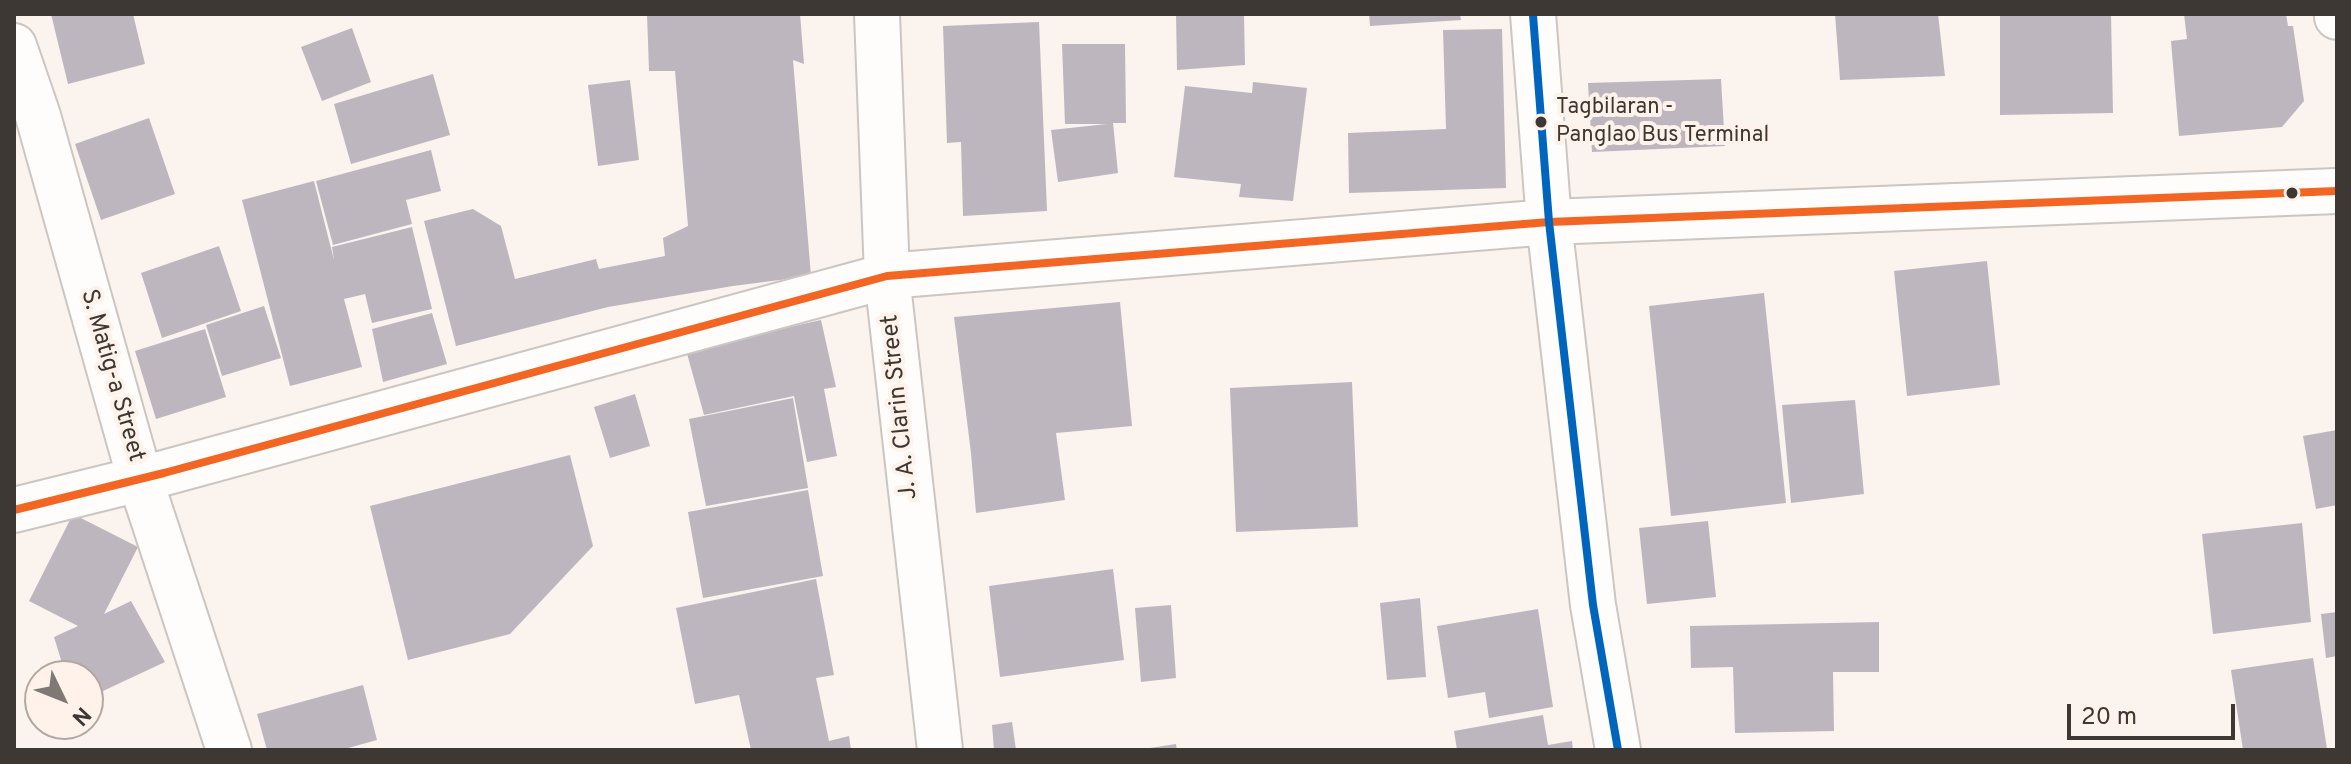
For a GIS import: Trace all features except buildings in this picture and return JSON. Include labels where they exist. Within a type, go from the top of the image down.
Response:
[{"type":"street","name":"J. A. Clarin Street","points":[[877,14],[887,276],[940,750]]},
{"type":"street","points":[[1533,14],[1549,222],[1593,605],[1618,750]]},
{"type":"street","name":"S. Matig-a Street","points":[[14,46],[38,116],[140,479],[229,750]]},
{"type":"street","points":[[14,510],[140,479],[887,276],[1549,222],[2337,191]]},
{"type":"transit line","points":[[1533,15],[1549,222],[1593,605],[1618,750]]},
{"type":"transit line","points":[[14,510],[164,473],[887,276],[1549,222],[2337,191]]},
{"type":"place","name":"Tagbilaran - Panglao Bus Terminal","points":[[1541,122]]}]
